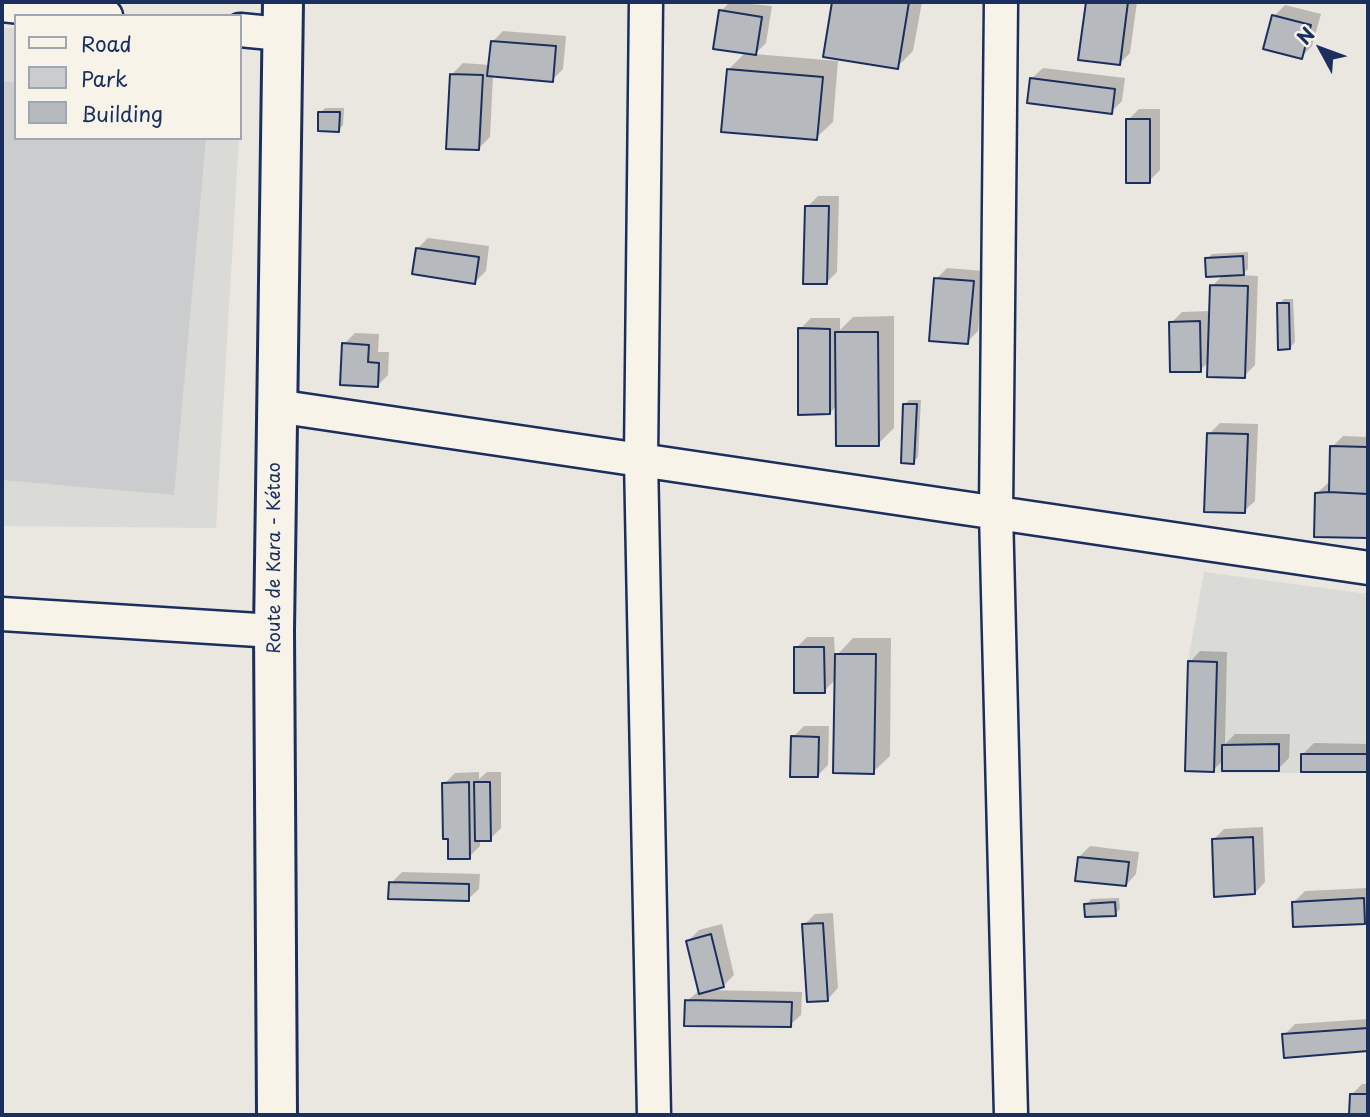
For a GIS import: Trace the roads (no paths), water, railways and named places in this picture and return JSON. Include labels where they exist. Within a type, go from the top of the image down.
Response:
[{"type":"main road","name":"Route de Kara - Kétao","points":[[277,1115],[274,632],[282,18]]},
{"type":"street","points":[[646,2],[641,459],[654,1115]]},
{"type":"street","points":[[1001,2],[996,512],[1012,1115]]},
{"type":"street","points":[[2,5],[87,14]]},
{"type":"street","points":[[242,29],[282,18]]},
{"type":"street","points":[[276,406],[1368,568]]},
{"type":"street","points":[[2,614],[274,632]]}]
